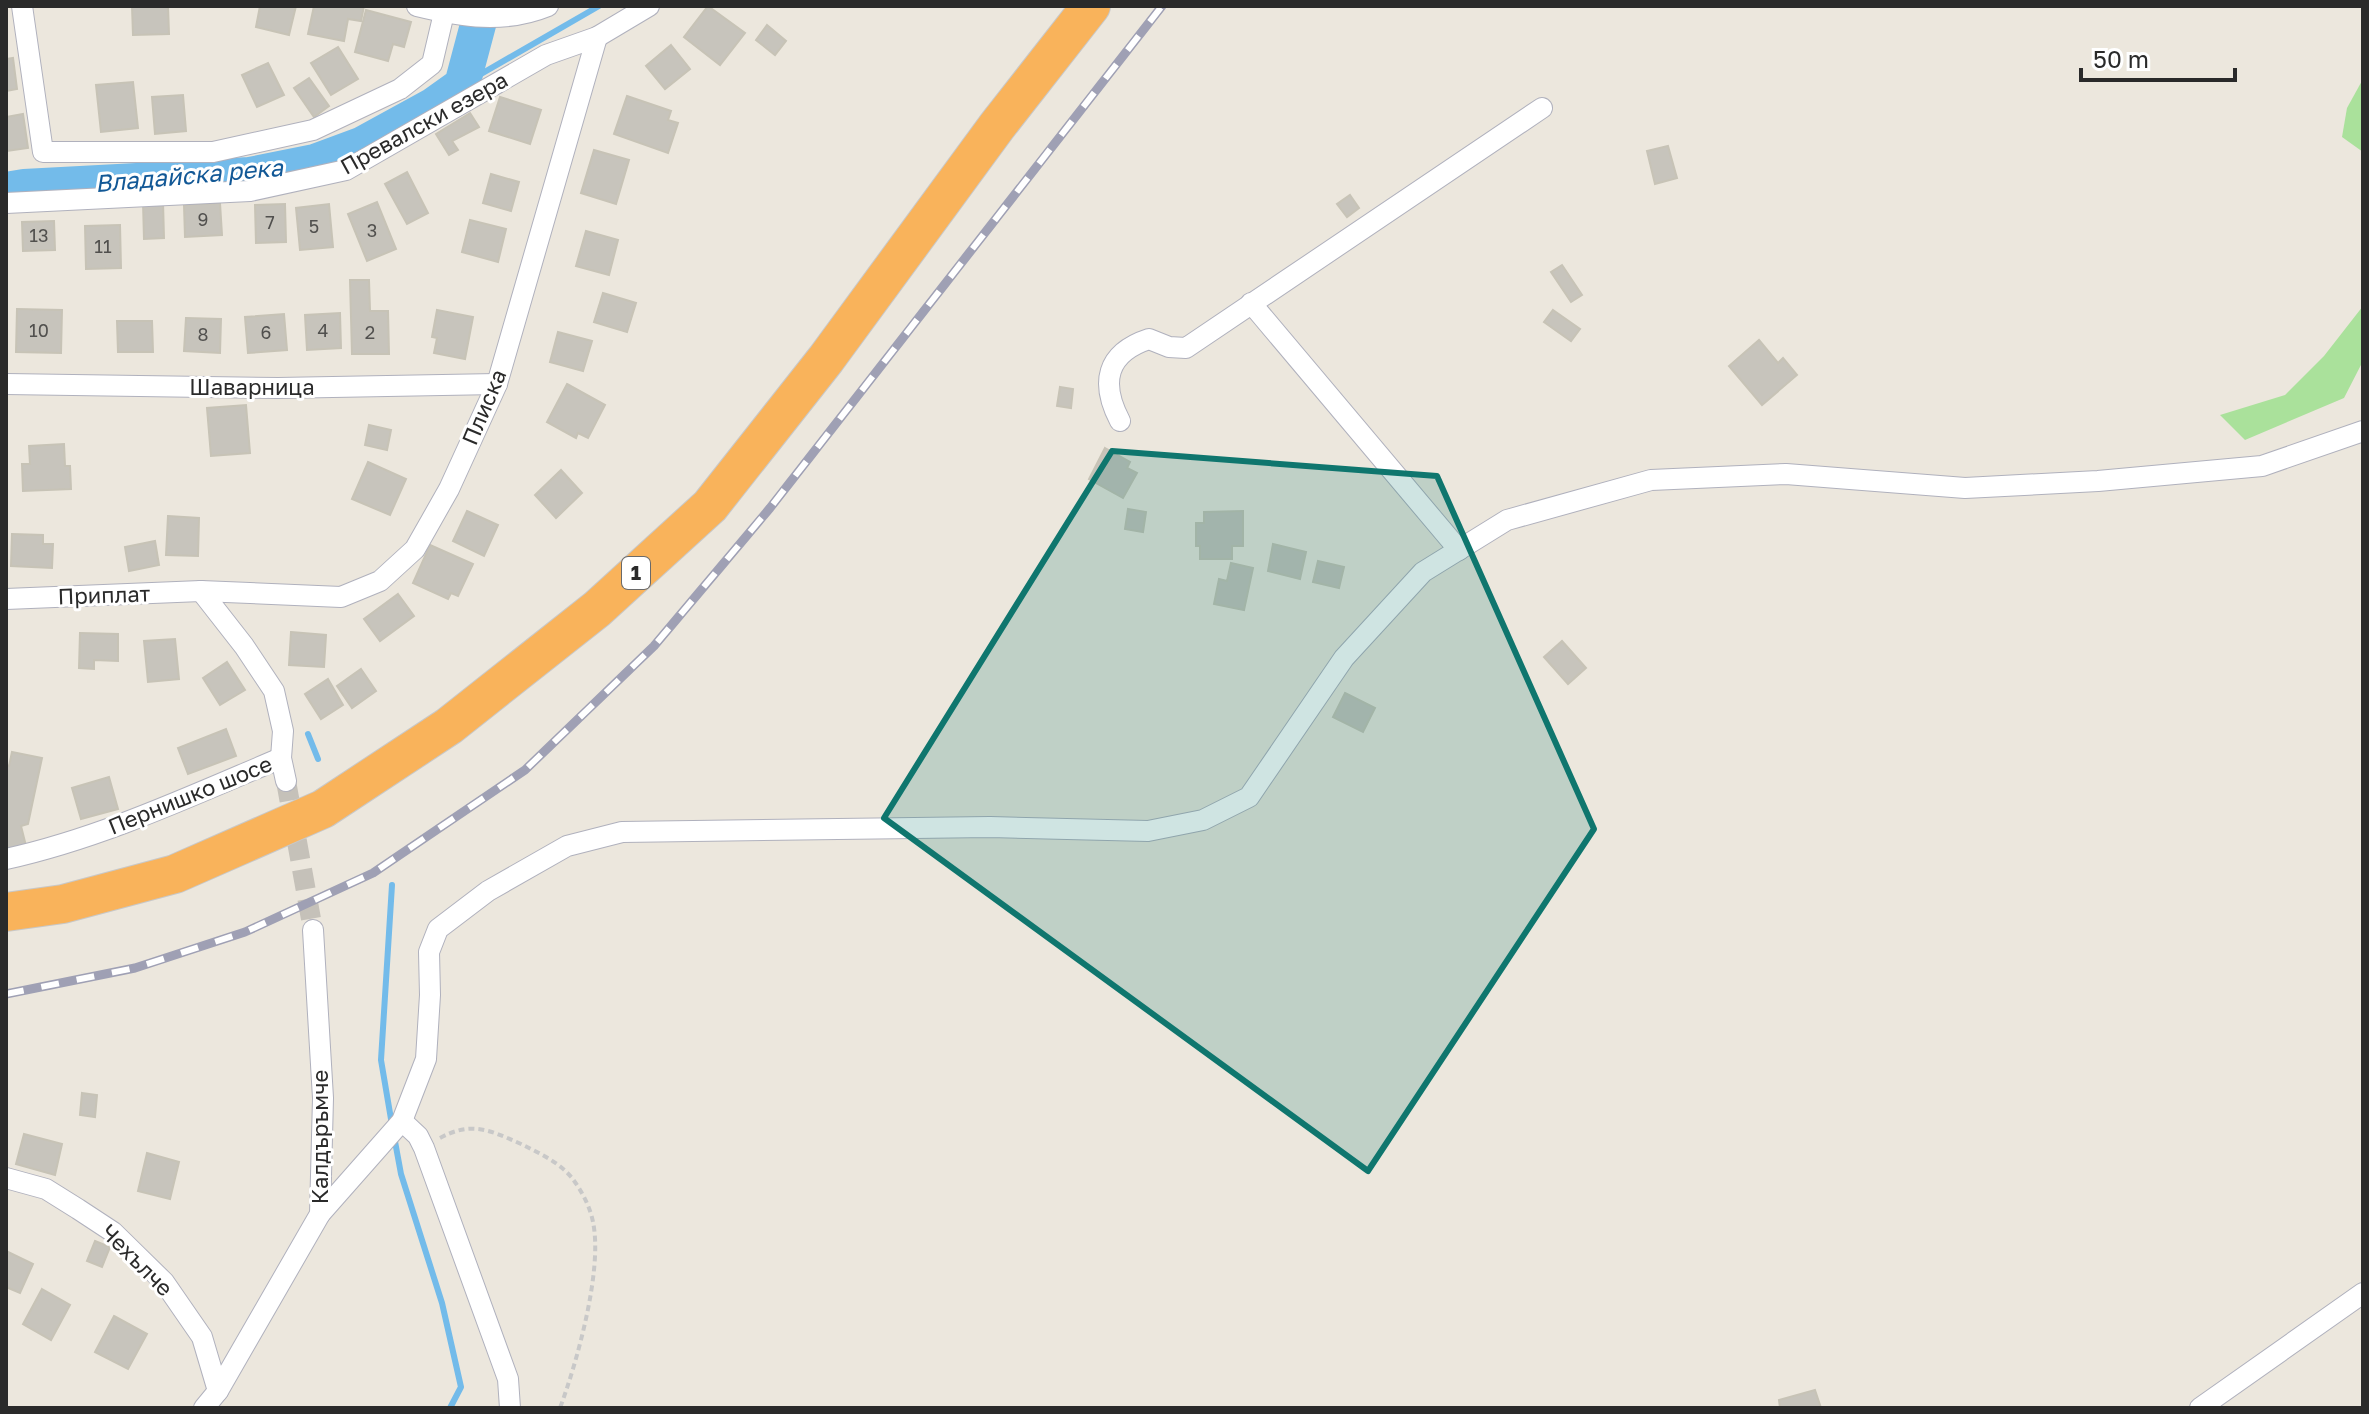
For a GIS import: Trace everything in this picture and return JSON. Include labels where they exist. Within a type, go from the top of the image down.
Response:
[{"type":"highway","name":"1","points":[[6,912],[63,904],[175,874],[323,809],[449,726],[597,609],[710,506],[826,359],[997,126],[1091,6]]},
{"type":"street","points":[[22,6],[43,152],[213,152],[313,130],[400,89],[432,64],[450,14]]},
{"type":"street","points":[[417,6],[493,19],[548,6]]},
{"type":"street","name":"Превалски езера","points":[[6,203],[250,191],[346,170],[546,55],[597,37],[636,10]]},
{"type":"street","name":"Плиска","points":[[201,591],[341,597],[380,581],[415,549],[449,489],[497,384],[597,37]]},
{"type":"street","points":[[1120,421],[1111,403],[1108,376],[1119,355],[1132,344],[1149,339],[1169,347],[1186,348],[1542,108]]},
{"type":"street","points":[[1251,303],[1459,550]]},
{"type":"street","name":"Шаварница","points":[[6,384],[278,388],[497,384]]},
{"type":"street","points":[[320,1214],[402,1121],[426,1059],[429,952],[438,929],[488,891],[567,846],[622,832],[975,827],[1148,831],[1203,820],[1249,797],[1344,658],[1423,572],[1507,520],[1651,480],[1786,474],[1965,488],[2098,481],[2262,466],[2363,431]]},
{"type":"street","name":"Приплат","points":[[6,599],[201,591]]},
{"type":"street","name":"Пернишко шосе","points":[[6,859],[130,821],[281,758],[283,731],[274,691],[201,591]]},
{"type":"street","points":[[281,758],[286,781]]},
{"type":"street","name":"Калдъръмче","points":[[204,1408],[218,1391],[320,1214],[323,1098],[313,930]]},
{"type":"street","points":[[402,1121],[418,1136],[424,1148],[508,1379],[510,1408]]},
{"type":"street","name":"Чехълче","points":[[6,1178],[46,1189],[113,1232],[164,1282],[202,1337],[218,1391]]},
{"type":"street","points":[[2200,1408],[2363,1293]]},
{"type":"path","points":[[424,1148],[459,1128],[496,1133],[552,1160],[564,1169],[585,1198],[593,1221],[595,1248],[578,1356],[560,1408]]},
{"type":"highlighted area","points":[[1112,451],[1437,476],[1594,829],[1368,1171],[884,818]]},
{"type":"green space","points":[[2363,79],[2363,152],[2342,137],[2347,108]]},
{"type":"green space","points":[[2363,306],[2363,361],[2344,398],[2245,440],[2220,415],[2285,395],[2324,356]]},
{"type":"building","points":[[132,6],[168,6],[169,34],[133,35]]},
{"type":"building","points":[[260,6],[296,6],[289,35],[256,27]]},
{"type":"building","points":[[314,6],[364,6],[361,21],[348,19],[344,41],[308,34]]},
{"type":"building","points":[[708,6],[745,33],[720,65],[684,37]]},
{"type":"building","points":[[366,10],[411,22],[404,47],[393,44],[388,61],[355,52]]},
{"type":"building","points":[[767,25],[786,41],[775,55],[756,40]]},
{"type":"building","points":[[671,45],[690,69],[665,89],[646,66]]},
{"type":"building","points":[[338,47],[358,79],[331,95],[311,63]]},
{"type":"building","points":[[13,58],[17,89],[6,91],[6,59]]},
{"type":"building","points":[[268,63],[284,95],[257,107],[242,75]]},
{"type":"building","points":[[309,78],[329,106],[314,117],[294,88]]},
{"type":"building","points":[[133,82],[138,128],[101,132],[96,85]]},
{"type":"building","points":[[183,95],[186,131],[155,134],[152,97]]},
{"type":"building","points":[[627,96],[671,111],[668,120],[678,123],[668,153],[614,134]]},
{"type":"building","points":[[500,97],[541,110],[530,144],[489,131]]},
{"type":"building","points":[[470,113],[479,127],[452,141],[458,150],[449,155],[436,134]]},
{"type":"building","points":[[23,114],[28,148],[6,151],[6,117]]},
{"type":"building","points":[[1668,146],[1677,178],[1655,184],[1647,151]]},
{"type":"building","points":[[594,150],[629,160],[616,204],[581,193]]},
{"type":"building","points":[[407,172],[428,213],[407,224],[385,184]]},
{"type":"building","points":[[491,174],[519,182],[511,211],[483,203]]},
{"type":"building","points":[[1350,195],[1359,208],[1347,217],[1337,204]]},
{"type":"building","points":[[143,202],[163,202],[164,238],[144,239]]},
{"type":"building","points":[[377,202],[396,249],[367,261],[348,214]]},
{"type":"building","points":[[220,203],[222,235],[185,237],[184,205]]},
{"type":"building","points":[[285,204],[286,242],[256,243],[255,205]]},
{"type":"building","points":[[329,204],[333,247],[300,250],[296,208]]},
{"type":"building","points":[[470,220],[506,229],[498,262],[462,252]]},
{"type":"building","points":[[54,221],[55,250],[23,251],[22,222]]},
{"type":"building","points":[[120,225],[121,268],[86,269],[85,226]]},
{"type":"building","points":[[586,231],[618,240],[609,275],[576,266]]},
{"type":"building","points":[[1562,265],[1582,295],[1571,302],[1551,272]]},
{"type":"building","points":[[350,280],[369,280],[370,311],[388,311],[389,354],[352,354]]},
{"type":"building","points":[[603,293],[636,303],[627,332],[594,322]]},
{"type":"building","points":[[17,309],[62,310],[61,353],[16,352]]},
{"type":"building","points":[[437,310],[473,317],[465,359],[434,353],[437,338],[432,337]]},
{"type":"building","points":[[1553,310],[1580,329],[1571,341],[1544,322]]},
{"type":"building","points":[[340,313],[341,348],[307,350],[305,315]]},
{"type":"building","points":[[284,314],[287,350],[248,353],[245,317]]},
{"type":"building","points":[[186,318],[221,319],[220,353],[184,351]]},
{"type":"building","points":[[117,321],[152,321],[153,352],[118,352]]},
{"type":"building","points":[[558,332],[592,341],[583,371],[550,362]]},
{"type":"building","points":[[1759,340],[1778,363],[1783,358],[1797,375],[1762,405],[1729,366]]},
{"type":"building","points":[[567,384],[605,405],[588,438],[578,433],[576,438],[547,422]]},
{"type":"building","points":[[1060,387],[1073,389],[1071,408],[1057,406]]},
{"type":"building","points":[[246,405],[250,453],[211,456],[207,408]]},
{"type":"building","points":[[369,425],[391,430],[387,450],[365,445]]},
{"type":"building","points":[[64,444],[65,466],[70,466],[71,489],[23,491],[22,464],[30,464],[29,446]]},
{"type":"building","points":[[1105,448],[1130,462],[1127,468],[1137,473],[1123,498],[1089,479]]},
{"type":"building","points":[[368,462],[406,479],[390,515],[352,499]]},
{"type":"building","points":[[561,470],[582,493],[556,518],[535,495]]},
{"type":"building","points":[[1128,509],[1146,512],[1143,532],[1125,529]]},
{"type":"building","points":[[467,511],[498,525],[484,556],[453,541]]},
{"type":"building","points":[[1243,511],[1243,546],[1232,546],[1232,559],[1200,559],[1200,546],[1196,546],[1196,523],[1204,523],[1204,512]]},
{"type":"building","points":[[168,516],[199,518],[198,556],[166,555]]},
{"type":"building","points":[[12,534],[43,535],[43,544],[53,544],[52,568],[11,566]]},
{"type":"building","points":[[155,541],[159,565],[129,571],[125,547]]},
{"type":"building","points":[[1273,544],[1306,552],[1300,579],[1268,571]]},
{"type":"building","points":[[430,545],[473,564],[458,596],[451,593],[448,599],[413,583]]},
{"type":"building","points":[[1318,561],[1344,567],[1339,588],[1313,582]]},
{"type":"building","points":[[1231,563],[1253,568],[1244,610],[1214,604],[1219,579],[1227,581]]},
{"type":"building","points":[[398,594],[414,616],[380,641],[364,619]]},
{"type":"building","points":[[291,632],[326,635],[324,667],[289,665]]},
{"type":"building","points":[[80,633],[118,634],[118,661],[94,660],[94,669],[79,668]]},
{"type":"building","points":[[175,639],[179,679],[148,682],[144,641]]},
{"type":"building","points":[[1562,641],[1586,668],[1568,684],[1544,657]]},
{"type":"building","points":[[227,662],[245,690],[220,705],[203,678]]},
{"type":"building","points":[[361,669],[376,691],[352,708],[337,686]]},
{"type":"building","points":[[328,679],[343,705],[321,719],[305,694]]},
{"type":"building","points":[[1345,693],[1375,708],[1363,732],[1333,717]]},
{"type":"building","points":[[226,729],[236,756],[188,774],[178,748]]},
{"type":"building","points":[[12,752],[42,758],[28,824],[21,826],[26,846],[6,851],[6,765],[9,766]]},
{"type":"building","points":[[109,777],[118,809],[81,819],[72,788]]},
{"type":"building","points":[[82,1093],[97,1095],[95,1117],[80,1115]]},
{"type":"building","points":[[24,1134],[62,1144],[55,1175],[16,1164]]},
{"type":"building","points":[[147,1153],[179,1162],[170,1199],[138,1191]]},
{"type":"building","points":[[95,1241],[110,1247],[102,1267],[87,1261]]},
{"type":"building","points":[[6,1251],[33,1264],[20,1293],[6,1287]]},
{"type":"building","points":[[42,1289],[70,1305],[51,1340],[23,1324]]},
{"type":"building","points":[[114,1316],[147,1334],[128,1369],[95,1352]]},
{"type":"building","points":[[1815,1390],[1821,1408],[1780,1408],[1779,1400]]},
{"type":"waterway","name":"Владайска река","points":[[6,190],[250,175],[315,162],[361,145],[434,105],[462,85],[483,6]]},
{"type":"waterway","points":[[462,85],[599,6]]},
{"type":"waterway","points":[[308,734],[318,759]]},
{"type":"waterway","points":[[392,885],[381,1060],[392,1125]]},
{"type":"waterway","points":[[394,1136],[401,1174],[442,1303],[461,1387],[450,1408]]},
{"type":"tunnel","points":[[286,781],[313,930]]},
{"type":"railway","points":[[6,994],[135,968],[245,932],[373,873],[525,770],[654,646],[770,508],[1162,6]]}]
